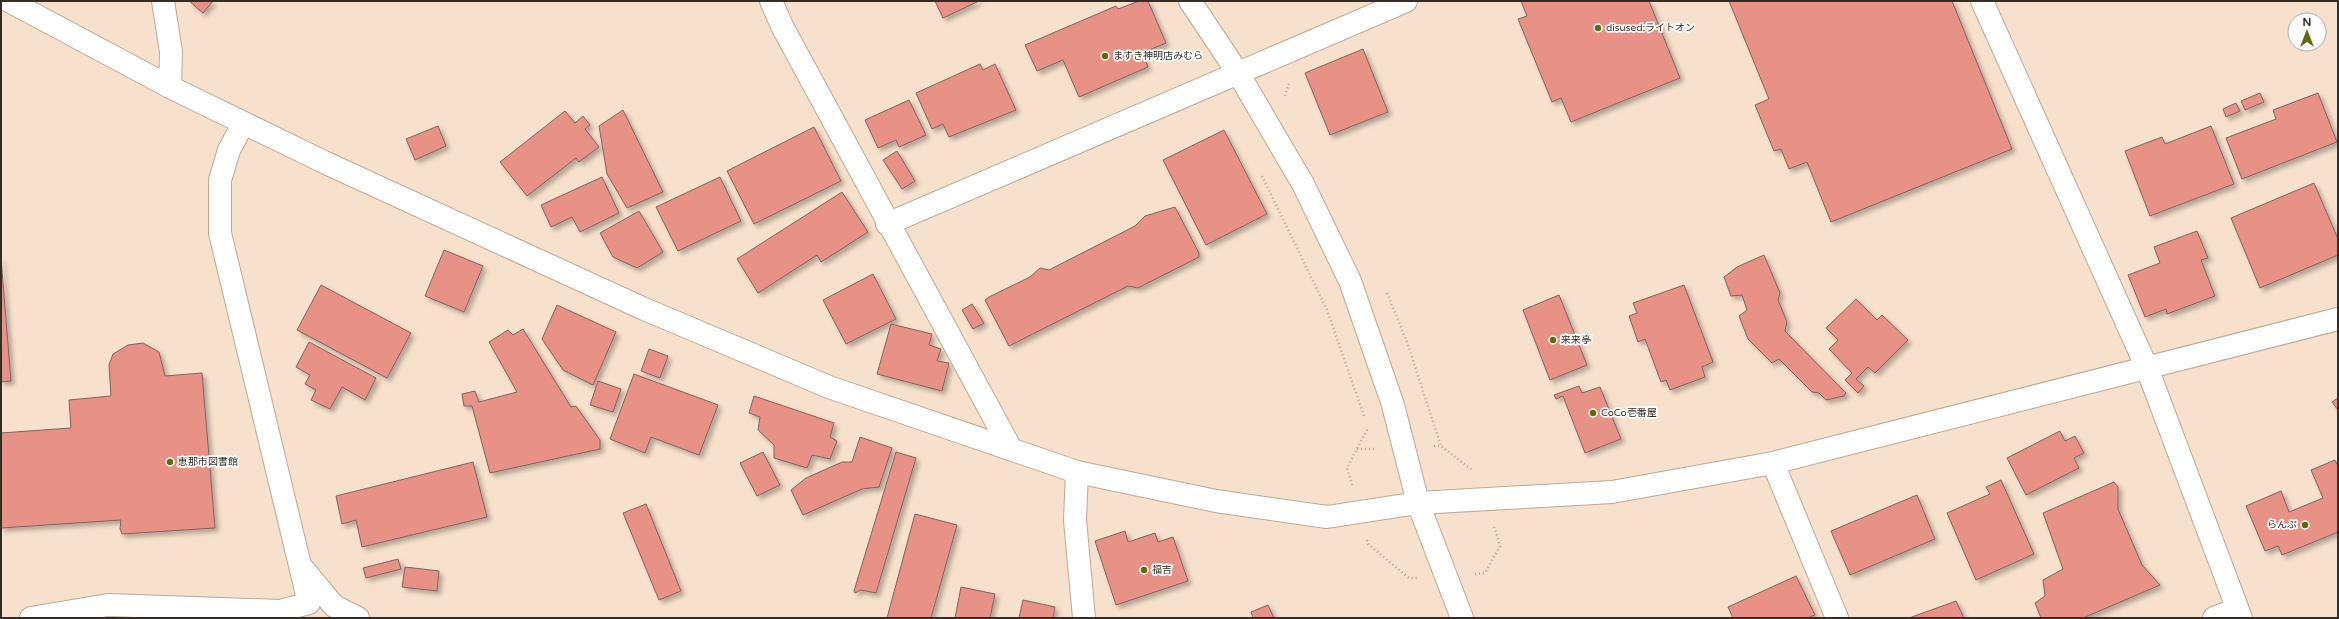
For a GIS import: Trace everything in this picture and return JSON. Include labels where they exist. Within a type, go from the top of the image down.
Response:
[{"type":"street","points":[[9,1],[170,87],[243,124],[642,308],[822,384],[1076,472],[1216,502],[1327,517],[1418,503],[1612,492],[1773,463],[2338,319]]},
{"type":"street","points":[[163,1],[171,52],[170,87]]},
{"type":"street","points":[[771,1],[786,33],[888,224],[1011,449]]},
{"type":"street","points":[[1190,1],[1238,73],[1303,184],[1350,281],[1394,405],[1418,503],[1462,618]]},
{"type":"street","points":[[888,224],[1406,1]]},
{"type":"street","points":[[1982,1],[2147,368],[2239,614],[2214,618]]},
{"type":"street","points":[[31,618],[108,605],[280,611],[309,603],[302,568],[220,233],[220,180],[229,150],[243,124]]},
{"type":"street","points":[[1773,463],[1837,618]]},
{"type":"street","points":[[1076,472],[1075,520],[1084,618]]},
{"type":"street","points":[[302,568],[334,606],[358,618]]},
{"type":"building","points":[[189,1],[213,1],[203,13]]},
{"type":"building","points":[[935,1],[979,1],[943,18]]},
{"type":"building","points":[[1139,1],[1148,1],[1166,43],[1142,53],[1148,67],[1079,97],[1063,60],[1037,71],[1025,45],[1116,6],[1118,9]]},
{"type":"building","points":[[1521,1],[1649,1],[1680,78],[1571,122],[1561,98],[1552,102],[1518,19],[1527,16]]},
{"type":"building","points":[[1729,1],[1952,1],[2012,149],[1831,222],[1807,162],[1789,169],[1781,149],[1774,151],[1755,105],[1769,99]]},
{"type":"building","points":[[1363,49],[1388,112],[1330,135],[1305,73]]},
{"type":"building","points":[[980,64],[983,70],[995,64],[1016,110],[949,137],[943,124],[932,129],[916,93]]},
{"type":"building","points":[[2260,93],[2264,102],[2245,110],[2241,101]]},
{"type":"building","points":[[2318,93],[2337,142],[2242,179],[2226,138],[2276,119],[2273,110]]},
{"type":"building","points":[[909,100],[926,135],[899,147],[896,140],[878,148],[865,120]]},
{"type":"building","points":[[2236,103],[2240,111],[2226,117],[2223,109]]},
{"type":"building","points":[[623,110],[663,192],[627,208],[607,174],[599,126]]},
{"type":"building","points":[[565,111],[575,123],[583,116],[590,125],[585,129],[599,147],[579,162],[576,158],[527,196],[500,162]]},
{"type":"building","points":[[438,126],[446,146],[415,160],[406,139]]},
{"type":"building","points":[[2211,126],[2234,184],[2150,216],[2125,151],[2162,137],[2165,144]]},
{"type":"building","points":[[814,127],[841,181],[754,224],[727,171]]},
{"type":"building","points":[[1224,130],[1267,214],[1206,245],[1163,160]]},
{"type":"building","points":[[897,151],[915,181],[902,189],[883,160]]},
{"type":"building","points":[[602,177],[619,213],[580,232],[572,217],[551,227],[541,205]]},
{"type":"building","points":[[720,177],[741,221],[678,251],[656,207]]},
{"type":"building","points":[[2314,183],[2338,239],[2338,255],[2260,288],[2231,218]]},
{"type":"building","points":[[842,192],[868,232],[821,262],[817,255],[758,293],[737,259]]},
{"type":"building","points":[[1175,207],[1199,253],[1199,257],[1138,288],[1128,286],[1009,346],[985,300],[1030,277],[1040,268],[1049,270],[1135,226],[1145,216]]},
{"type":"building","points":[[639,211],[663,252],[637,268],[613,257],[600,233]]},
{"type":"building","points":[[2197,231],[2208,258],[2201,260],[2215,296],[2167,314],[2166,309],[2145,317],[2128,275],[2160,263],[2154,247]]},
{"type":"building","points":[[444,250],[483,266],[464,312],[425,296]]},
{"type":"building","points":[[1764,255],[1780,293],[1778,300],[1787,322],[1785,331],[1846,393],[1844,396],[1826,400],[1819,393],[1812,392],[1779,359],[1772,363],[1748,339],[1739,316],[1747,310],[1742,295],[1731,296],[1724,277],[1737,267]]},
{"type":"building","points":[[1,258],[11,381],[1,382]]},
{"type":"building","points":[[873,274],[896,319],[846,344],[823,300]]},
{"type":"building","points":[[321,285],[411,333],[387,378],[297,330]]},
{"type":"building","points":[[1684,285],[1713,362],[1702,367],[1705,377],[1670,390],[1666,380],[1661,382],[1645,339],[1638,342],[1629,316],[1637,313],[1633,303]]},
{"type":"building","points":[[1559,295],[1587,365],[1550,380],[1523,310]]},
{"type":"building","points":[[1856,299],[1877,320],[1882,315],[1908,340],[1875,373],[1868,367],[1856,379],[1864,386],[1858,393],[1845,380],[1852,373],[1829,349],[1838,340],[1826,328]]},
{"type":"building","points":[[972,304],[984,323],[973,329],[962,310]]},
{"type":"building","points":[[557,305],[616,332],[593,385],[563,370],[542,339]]},
{"type":"building","points":[[891,324],[932,334],[929,345],[941,349],[937,361],[949,363],[942,391],[877,374]]},
{"type":"building","points":[[523,329],[571,407],[576,406],[600,440],[600,449],[490,473],[472,406],[464,406],[462,394],[475,391],[479,402],[517,392],[489,342],[508,330],[513,335]]},
{"type":"building","points":[[309,342],[376,378],[365,400],[342,387],[330,409],[311,400],[316,390],[305,384],[310,375],[296,367]]},
{"type":"building","points":[[143,343],[159,352],[165,376],[202,373],[215,528],[122,534],[120,529],[121,520],[1,528],[1,433],[71,428],[69,400],[111,396],[109,365],[113,354],[128,345]]},
{"type":"building","points":[[649,349],[668,356],[660,378],[641,371]]},
{"type":"building","points":[[634,374],[718,405],[699,455],[651,437],[645,453],[610,439]]},
{"type":"building","points":[[598,381],[621,389],[613,412],[590,405]]},
{"type":"building","points":[[1579,386],[1582,393],[1600,387],[1621,439],[1585,453],[1563,396],[1556,399],[1554,395]]},
{"type":"building","points":[[754,396],[834,423],[830,437],[837,441],[830,459],[812,455],[807,468],[774,458],[774,445],[758,430],[760,417],[749,413]]},
{"type":"building","points":[[2338,398],[2338,410],[2332,402]]},
{"type":"building","points":[[2060,431],[2065,441],[2075,436],[2084,453],[2074,458],[2079,468],[2026,495],[2007,458]]},
{"type":"building","points":[[860,437],[892,448],[879,487],[862,489],[803,515],[791,490],[806,478],[842,462],[852,462]]},
{"type":"building","points":[[763,452],[780,485],[757,496],[740,463]]},
{"type":"building","points":[[896,452],[916,458],[876,593],[861,590],[855,593],[854,591]]},
{"type":"building","points":[[2335,460],[2338,466],[2338,532],[2282,555],[2278,546],[2265,551],[2246,506],[2281,491],[2289,512],[2323,498],[2311,470]]},
{"type":"building","points":[[473,462],[487,517],[362,547],[356,520],[342,524],[336,496]]},
{"type":"building","points":[[2001,480],[2034,554],[1976,580],[1947,513],[1990,494],[1986,487]]},
{"type":"building","points":[[2114,482],[2118,487],[2118,509],[2142,565],[2160,585],[2083,618],[2041,618],[2035,603],[2045,596],[2043,580],[2063,569],[2043,513]]},
{"type":"building","points":[[1917,495],[1935,539],[1850,575],[1831,531]]},
{"type":"building","points":[[646,504],[681,591],[659,600],[623,513]]},
{"type":"building","points":[[915,514],[957,525],[931,618],[887,618]]},
{"type":"building","points":[[1125,531],[1128,542],[1155,533],[1158,542],[1173,537],[1188,581],[1116,605],[1095,541]]},
{"type":"building","points":[[398,559],[401,569],[366,578],[363,568]]},
{"type":"building","points":[[405,567],[439,571],[437,591],[402,587]]},
{"type":"building","points":[[1796,576],[1815,615],[1807,618],[1733,618],[1728,607]]},
{"type":"building","points":[[961,587],[995,594],[990,618],[955,618]]},
{"type":"building","points":[[1023,600],[1055,607],[1053,618],[1019,618]]},
{"type":"building","points":[[1956,601],[1964,618],[1909,618]]},
{"type":"building","points":[[1268,605],[1274,618],[1253,618],[1251,612]]},
{"type":"place","name":"disused:ライトオン","points":[[1598,28]]},
{"type":"place","name":"ますき神明店みむら","points":[[1105,56]]},
{"type":"place","name":"来来亭","points":[[1553,340]]},
{"type":"place","name":"CoCo壱番屋","points":[[1593,413]]},
{"type":"place","name":"恵那市図書館","points":[[170,462]]},
{"type":"place","name":"らんぷ","points":[[2305,525]]},
{"type":"place","name":"福吉","points":[[1144,570]]}]
